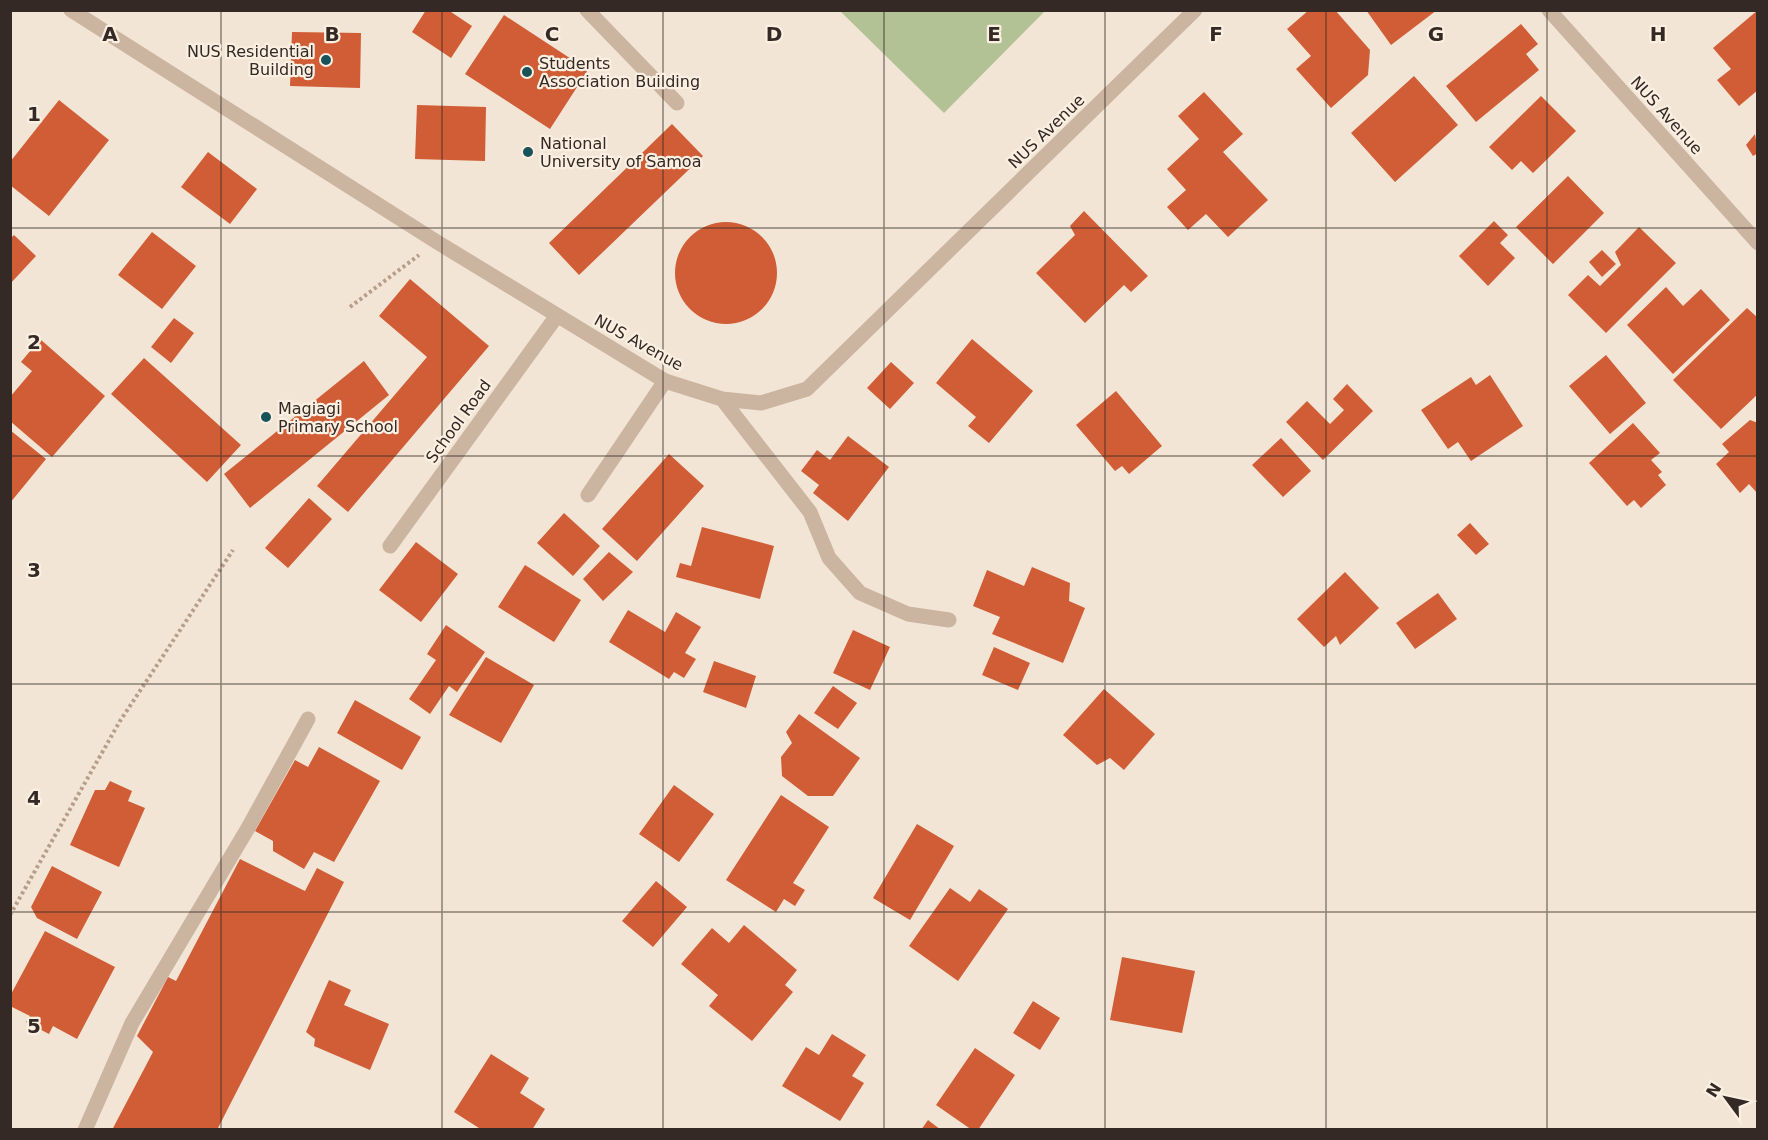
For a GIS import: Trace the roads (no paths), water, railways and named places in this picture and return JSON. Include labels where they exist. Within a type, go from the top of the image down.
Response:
[{"type":"street","name":"NUS Avenue","points":[[70,10],[556,317],[665,381],[722,399],[761,403],[807,389],[1195,10]]},
{"type":"street","points":[[587,10],[677,103]]},
{"type":"street","name":"NUS Avenue","points":[[1549,10],[1758,243]]},
{"type":"street","name":"School Road","points":[[390,546],[556,317]]},
{"type":"street","points":[[588,495],[665,381]]},
{"type":"street","points":[[722,399],[810,512],[829,558],[860,593],[908,614],[949,620]]},
{"type":"street","points":[[85,1130],[132,1023],[248,828],[308,719]]},
{"type":"place","name":"NUS Residential Building","points":[[326,60]]},
{"type":"place","name":"Students Association Building","points":[[527,72]]},
{"type":"place","name":"National University of Samoa","points":[[528,152]]},
{"type":"place","name":"Magiagi Primary School","points":[[266,417]]}]
